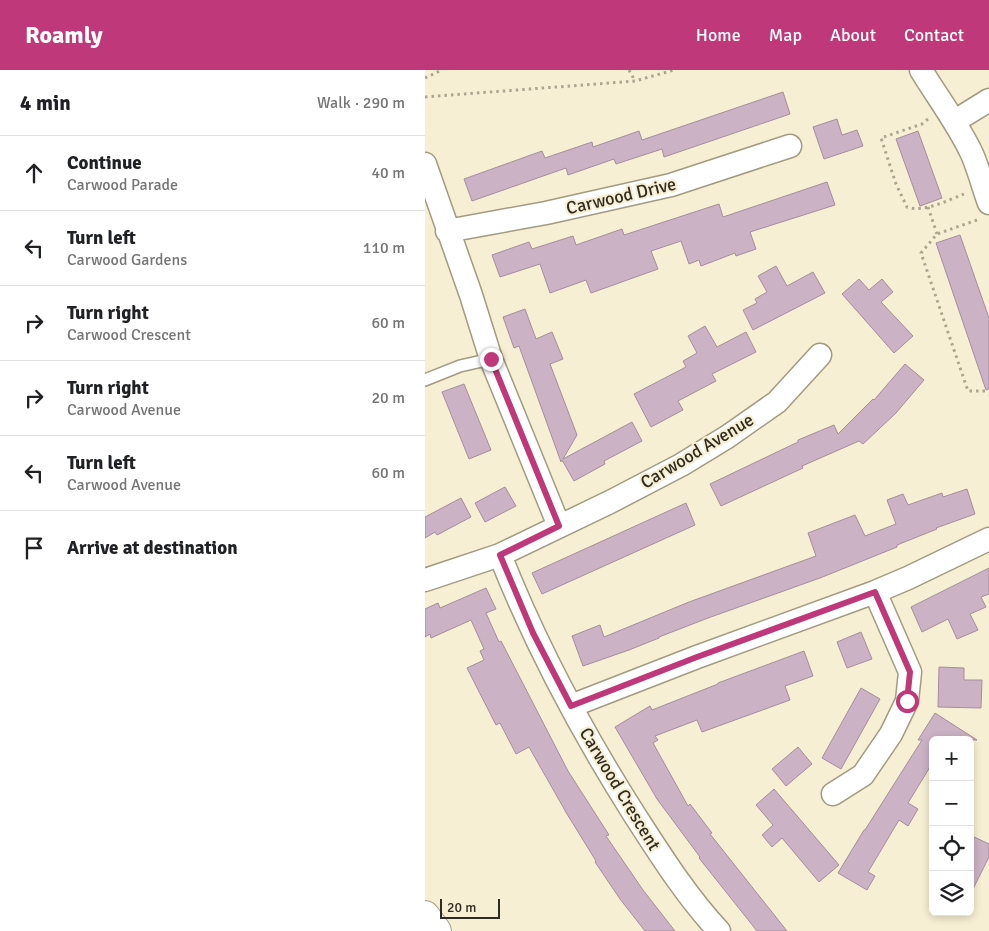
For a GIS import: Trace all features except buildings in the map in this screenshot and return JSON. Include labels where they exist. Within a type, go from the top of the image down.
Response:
[{"type":"main road","points":[[425,915],[437,931]]},
{"type":"street","points":[[921,70],[949,113],[973,156],[984,203]]},
{"type":"street","points":[[949,113],[989,100]]},
{"type":"street","name":"Carwood Drive","points":[[447,231],[546,213],[671,185],[790,146]]},
{"type":"street","points":[[425,164],[471,295],[491,359],[559,526]]},
{"type":"street","name":"Carwood Avenue","points":[[425,580],[500,555],[610,502],[681,465],[777,402],[820,355]]},
{"type":"street","points":[[571,706],[697,657],[875,592],[989,539]]},
{"type":"street","name":"Carwood Crescent","points":[[500,555],[533,633],[608,772],[663,860],[719,931]]},
{"type":"street","points":[[833,794],[863,775],[891,734],[907,701],[910,672],[875,592]]},
{"type":"lane","points":[[425,380],[460,366],[491,359]]},
{"type":"path","points":[[425,78],[442,70]]},
{"type":"path","points":[[629,70],[635,81]]},
{"type":"path","points":[[425,97],[635,81],[674,70]]},
{"type":"path","points":[[949,113],[881,138],[896,184],[907,206],[914,209],[984,203]]},
{"type":"path","points":[[984,203],[937,234],[921,253],[968,391],[989,391]]},
{"type":"path","points":[[928,207],[937,234]]},
{"type":"route","points":[[491,359],[559,526],[500,555],[533,633],[571,706],[697,657],[875,592],[910,672],[907,701]]}]
